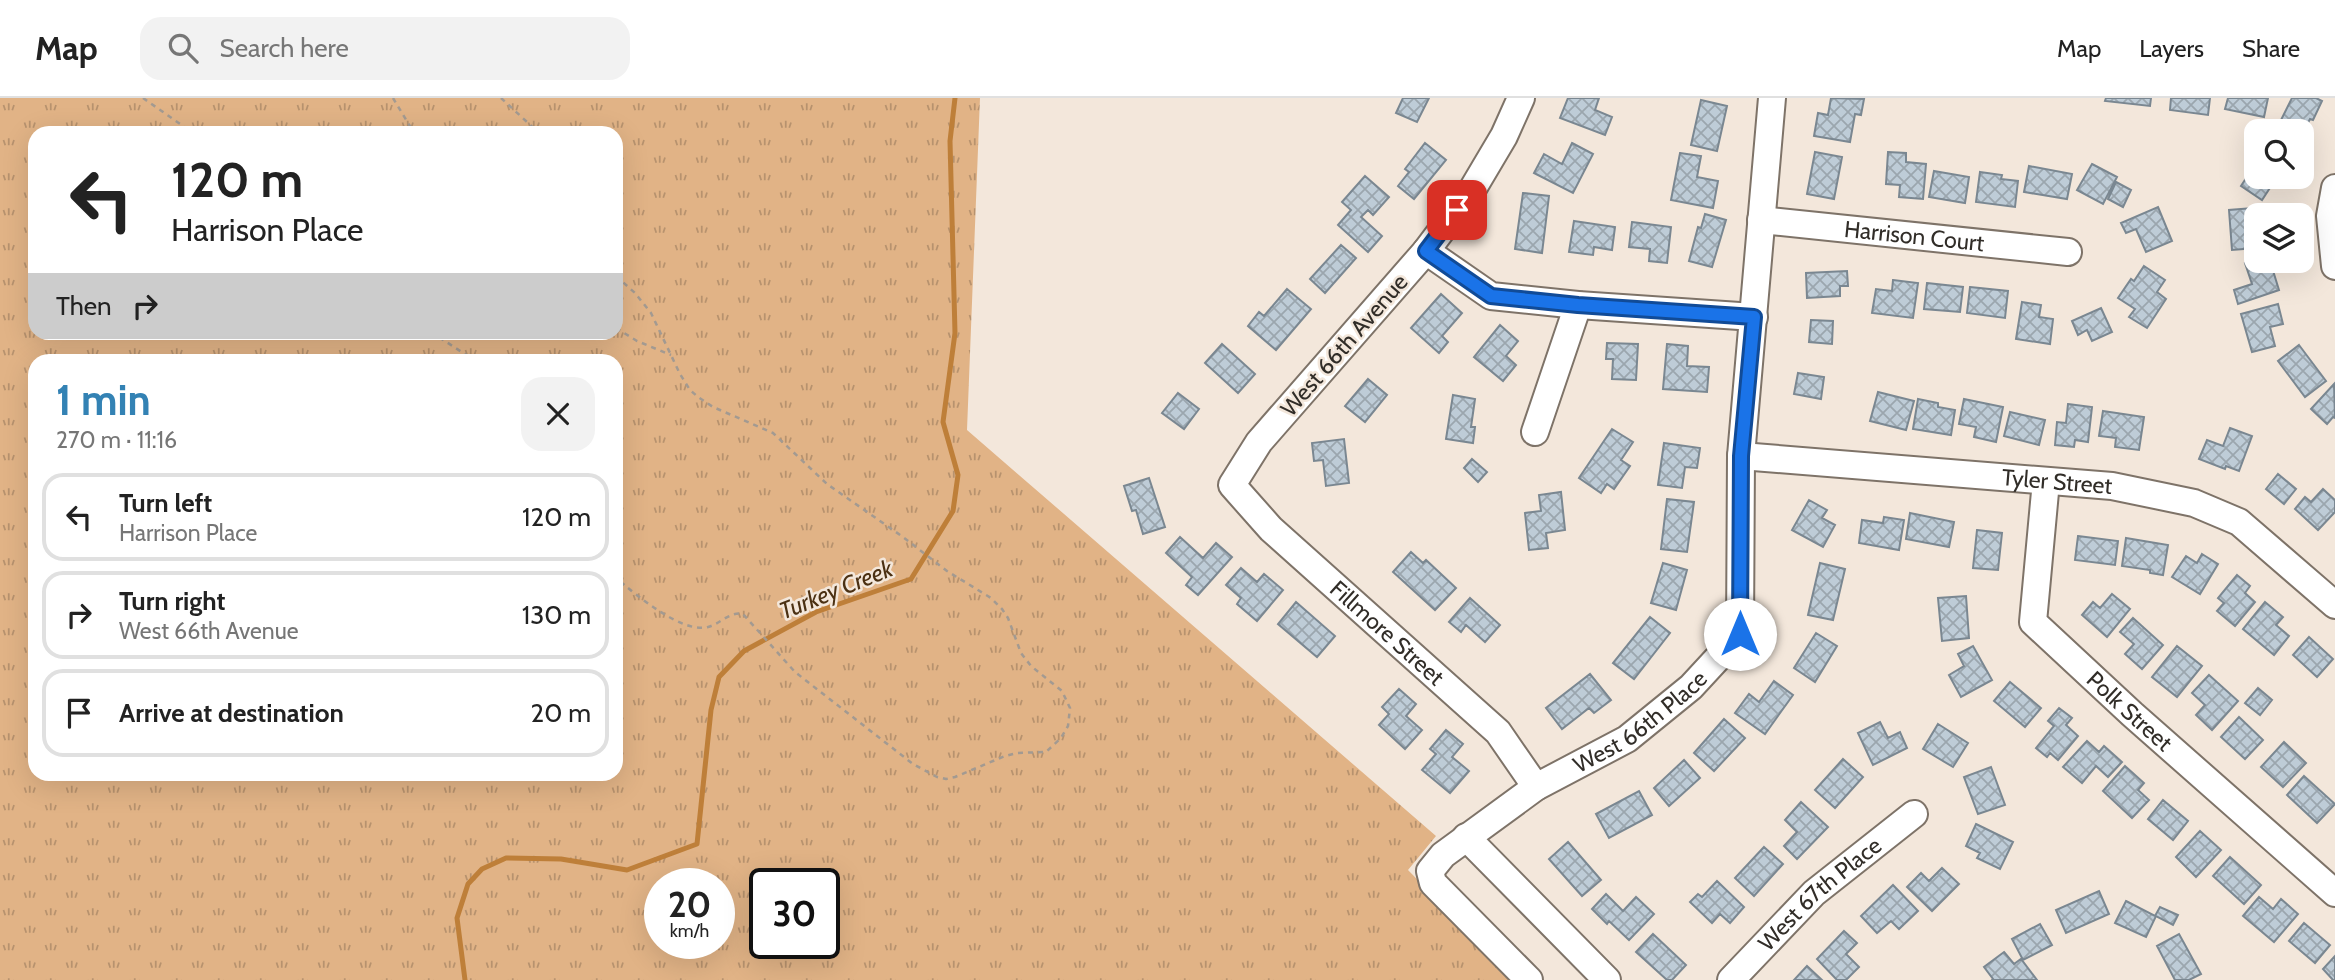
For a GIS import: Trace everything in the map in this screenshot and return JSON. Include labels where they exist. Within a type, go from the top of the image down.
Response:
[{"type":"street","name":"West 66th Avenue","points":[[1232,485],[1259,442],[1426,251],[1472,190],[1504,136],[1521,98]]},
{"type":"street","name":"West 66th Place","points":[[1529,980],[1433,883],[1430,871],[1443,855],[1536,787],[1627,739],[1691,687],[1740,634],[1741,456],[1772,98]]},
{"type":"street","points":[[2335,188],[2330,216],[2335,267]]},
{"type":"street","name":"Harrison Court","points":[[1761,220],[2068,251]]},
{"type":"street","points":[[1426,251],[1491,296],[1754,317]]},
{"type":"street","points":[[1535,432],[1578,305]]},
{"type":"street","name":"Tyler Street","points":[[1741,456],[2112,486],[2194,503],[2239,522],[2335,605]]},
{"type":"street","name":"Polk Street","points":[[2046,481],[2033,622],[2132,714],[2335,892]]},
{"type":"street","name":"Fillmore Street","points":[[1232,485],[1270,529],[1498,732],[1536,787]]},
{"type":"street","name":"West 67th Place","points":[[1731,980],[1814,894],[1914,814]]},
{"type":"street","points":[[1466,837],[1607,980]]},
{"type":"path","points":[[143,98],[183,126]]},
{"type":"path","points":[[393,98],[410,126]]},
{"type":"path","points":[[501,98],[531,126]]},
{"type":"path","points":[[623,282],[651,313],[680,374],[698,397],[713,407],[773,433],[828,484],[947,571],[991,598],[1008,618],[1013,635],[1026,660],[1067,698],[1071,716],[1068,726],[1061,738],[1046,752],[1017,753],[946,779],[937,777],[913,764],[783,660],[749,618],[739,612],[711,627],[693,626],[654,609],[623,584]]},
{"type":"path","points":[[623,332],[671,355]]},
{"type":"path","points":[[443,340],[465,354]]},
{"type":"green space","points":[[0,98],[980,98],[967,430],[1436,836],[1408,870],[1516,980],[0,980]]},
{"type":"building","points":[[1403,98],[1429,98],[1417,122],[1396,113]]},
{"type":"building","points":[[1568,98],[1599,98],[1595,110],[1612,117],[1605,135],[1560,118]]},
{"type":"building","points":[[1831,98],[1864,99],[1861,115],[1855,114],[1850,142],[1814,136],[1818,113],[1828,115]]},
{"type":"building","points":[[2106,98],[2151,98],[2150,106],[2105,101]]},
{"type":"building","points":[[2171,98],[2210,98],[2208,115],[2170,110]]},
{"type":"building","points":[[2228,98],[2268,98],[2264,117],[2225,109]]},
{"type":"building","points":[[2292,98],[2316,98],[2322,101],[2313,119],[2282,119]]},
{"type":"building","points":[[1701,100],[1727,106],[1717,151],[1691,145]]},
{"type":"building","points":[[1425,143],[1446,160],[1414,199],[1398,186],[1409,172],[1405,169]]},
{"type":"building","points":[[1572,143],[1593,154],[1573,193],[1534,173],[1544,154],[1562,164]]},
{"type":"building","points":[[1815,152],[1842,157],[1834,199],[1807,194]]},
{"type":"building","points":[[1888,152],[1906,153],[1906,162],[1926,164],[1923,199],[1899,197],[1900,185],[1886,184]]},
{"type":"building","points":[[1680,153],[1701,156],[1697,177],[1718,181],[1713,208],[1671,200]]},
{"type":"building","points":[[2092,164],[2117,177],[2103,204],[2077,190]]},
{"type":"building","points":[[2029,166],[2072,174],[2067,199],[2024,192]]},
{"type":"building","points":[[1934,171],[1969,177],[1965,203],[1929,197]]},
{"type":"building","points":[[1980,172],[2002,175],[2001,179],[2018,181],[2015,207],[1976,202]]},
{"type":"building","points":[[1365,176],[1389,197],[1373,215],[1368,210],[1361,217],[1382,236],[1368,252],[1338,225],[1351,210],[1342,202]]},
{"type":"building","points":[[2116,182],[2131,190],[2123,207],[2108,199]]},
{"type":"building","points":[[2246,189],[2269,189],[2262,200]]},
{"type":"building","points":[[1523,193],[1549,196],[1542,253],[1515,249]]},
{"type":"building","points":[[2158,207],[2172,241],[2146,252],[2136,229],[2126,233],[2121,223]]},
{"type":"building","points":[[2244,209],[2244,249],[2232,250],[2229,210]]},
{"type":"building","points":[[1705,214],[1726,220],[1712,267],[1689,261],[1698,227],[1701,228]]},
{"type":"building","points":[[1574,221],[1615,227],[1612,250],[1594,247],[1593,255],[1569,252]]},
{"type":"building","points":[[1632,222],[1671,227],[1667,263],[1649,261],[1650,249],[1629,247]]},
{"type":"building","points":[[1341,245],[1356,258],[1325,293],[1310,279]]},
{"type":"building","points":[[2144,266],[2165,280],[2157,292],[2166,299],[2147,328],[2129,317],[2135,309],[2118,298]]},
{"type":"building","points":[[1847,271],[1848,286],[1840,286],[1840,296],[1807,298],[1806,273]]},
{"type":"building","points":[[2248,273],[2274,273],[2279,290],[2238,304],[2234,290],[2252,284]]},
{"type":"building","points":[[1893,280],[1918,283],[1913,318],[1872,313],[1876,289],[1892,291]]},
{"type":"building","points":[[1927,283],[1963,287],[1960,312],[1924,309]]},
{"type":"building","points":[[1970,287],[2008,291],[2005,318],[1967,313]]},
{"type":"building","points":[[1287,289],[1311,309],[1276,350],[1248,326],[1259,312],[1264,316]]},
{"type":"building","points":[[1441,294],[1462,313],[1442,336],[1448,342],[1439,353],[1411,328]]},
{"type":"building","points":[[2022,302],[2041,305],[2039,317],[2053,319],[2050,344],[2016,339]]},
{"type":"building","points":[[2278,304],[2283,324],[2270,327],[2275,346],[2252,352],[2241,314]]},
{"type":"building","points":[[2101,308],[2112,332],[2092,341],[2087,330],[2078,335],[2072,321]]},
{"type":"building","points":[[1811,320],[1833,321],[1832,344],[1809,342]]},
{"type":"building","points":[[1500,325],[1518,341],[1506,356],[1516,365],[1503,381],[1474,357]]},
{"type":"building","points":[[1607,343],[1638,344],[1636,380],[1612,379],[1613,359],[1606,359]]},
{"type":"building","points":[[1222,344],[1255,374],[1238,393],[1205,363]]},
{"type":"building","points":[[1667,344],[1688,346],[1687,366],[1709,367],[1707,392],[1663,389]]},
{"type":"building","points":[[2299,345],[2326,381],[2305,397],[2278,361]]},
{"type":"building","points":[[1798,373],[1824,377],[1821,399],[1794,394]]},
{"type":"building","points":[[1368,379],[1387,395],[1365,422],[1345,406]]},
{"type":"building","points":[[2334,384],[2335,418],[2327,424],[2311,409]]},
{"type":"building","points":[[1878,392],[1914,401],[1906,430],[1870,421]]},
{"type":"building","points":[[1178,393],[1199,409],[1184,429],[1162,413]]},
{"type":"building","points":[[1453,395],[1475,399],[1471,427],[1475,427],[1473,443],[1446,439]]},
{"type":"building","points":[[1918,399],[1955,410],[1951,435],[1913,429]]},
{"type":"building","points":[[1964,399],[2003,407],[1996,442],[1974,437],[1976,427],[1959,424]]},
{"type":"building","points":[[2068,404],[2092,407],[2088,442],[2075,440],[2074,447],[2055,445],[2057,422],[2066,423]]},
{"type":"building","points":[[2103,411],[2144,417],[2139,450],[2115,447],[2116,438],[2099,436]]},
{"type":"building","points":[[2010,412],[2045,420],[2039,445],[2004,436]]},
{"type":"building","points":[[2230,428],[2252,436],[2239,471],[2226,466],[2225,469],[2199,459],[2207,440],[2223,446]]},
{"type":"building","points":[[1612,429],[1633,442],[1621,460],[1630,466],[1614,489],[1607,484],[1601,493],[1579,478]]},
{"type":"building","points":[[1344,439],[1349,483],[1326,486],[1323,460],[1314,461],[1312,443]]},
{"type":"building","points":[[1664,443],[1700,448],[1697,468],[1685,467],[1682,488],[1658,485]]},
{"type":"building","points":[[1472,459],[1487,472],[1478,482],[1464,468]]},
{"type":"building","points":[[2278,474],[2296,489],[2284,504],[2266,489]]},
{"type":"building","points":[[1149,478],[1165,527],[1143,534],[1136,510],[1132,511],[1124,486]]},
{"type":"building","points":[[2323,489],[2335,500],[2335,512],[2318,530],[2295,509],[2305,497],[2311,502]]},
{"type":"building","points":[[1561,492],[1565,530],[1546,533],[1548,548],[1529,550],[1525,513],[1541,511],[1539,495]]},
{"type":"building","points":[[1667,499],[1694,502],[1687,552],[1661,549]]},
{"type":"building","points":[[1809,500],[1827,510],[1822,518],[1835,525],[1823,547],[1792,530]]},
{"type":"building","points":[[1910,513],[1954,522],[1949,547],[1906,539]]},
{"type":"building","points":[[1884,517],[1904,520],[1899,550],[1859,543],[1862,520],[1883,523]]},
{"type":"building","points":[[1977,530],[2002,533],[1998,570],[1973,568]]},
{"type":"building","points":[[2078,536],[2118,541],[2115,565],[2075,560]]},
{"type":"building","points":[[1180,537],[1203,558],[1216,543],[1232,557],[1198,595],[1186,585],[1192,577],[1166,553]]},
{"type":"building","points":[[2126,538],[2168,545],[2163,575],[2122,566]]},
{"type":"building","points":[[1411,552],[1423,563],[1426,560],[1456,588],[1435,610],[1393,572]]},
{"type":"building","points":[[2202,554],[2218,564],[2200,594],[2172,577],[2186,556],[2197,563]]},
{"type":"building","points":[[1663,563],[1687,570],[1676,610],[1651,603]]},
{"type":"building","points":[[1820,563],[1845,569],[1833,620],[1808,615]]},
{"type":"building","points":[[1241,568],[1257,582],[1264,574],[1283,590],[1257,621],[1237,604],[1241,598],[1226,585]]},
{"type":"building","points":[[2237,575],[2250,586],[2245,593],[2255,602],[2235,626],[2217,611],[2224,603],[2218,598]]},
{"type":"building","points":[[2112,594],[2130,609],[2107,637],[2082,615],[2093,602],[2100,608]]},
{"type":"building","points":[[1966,596],[1969,638],[1942,641],[1938,598]]},
{"type":"building","points":[[1470,598],[1500,625],[1485,642],[1466,625],[1461,632],[1449,622]]},
{"type":"building","points":[[1296,602],[1335,636],[1317,657],[1278,624]]},
{"type":"building","points":[[2265,602],[2283,617],[2276,625],[2289,636],[2274,655],[2243,629]]},
{"type":"building","points":[[1650,617],[1670,633],[1634,679],[1613,663]]},
{"type":"building","points":[[2133,618],[2163,645],[2142,669],[2125,654],[2134,644],[2120,632]]},
{"type":"building","points":[[1816,633],[1837,646],[1815,682],[1794,668]]},
{"type":"building","points":[[2309,637],[2333,659],[2317,677],[2293,655]]},
{"type":"building","points":[[1973,646],[1992,680],[1961,697],[1949,675],[1964,666],[1958,654]]},
{"type":"building","points":[[2177,646],[2202,666],[2177,697],[2152,677]]},
{"type":"building","points":[[1590,674],[1611,700],[1594,713],[1589,708],[1562,729],[1546,708]]},
{"type":"building","points":[[2209,675],[2238,701],[2212,730],[2196,715],[2205,705],[2192,693]]},
{"type":"building","points":[[1774,681],[1793,695],[1765,734],[1735,713],[1749,694],[1759,702]]},
{"type":"building","points":[[2010,682],[2041,708],[2025,727],[1994,701]]},
{"type":"building","points":[[2258,688],[2272,700],[2260,715],[2245,703]]},
{"type":"building","points":[[1399,689],[1416,704],[1406,716],[1422,730],[1405,749],[1379,725],[1389,714],[1382,707]]},
{"type":"building","points":[[2059,708],[2072,718],[2066,725],[2078,736],[2058,760],[2050,753],[2047,757],[2036,748],[2054,726],[2048,721]]},
{"type":"building","points":[[2239,717],[2263,740],[2245,759],[2221,737]]},
{"type":"building","points":[[1724,719],[1745,738],[1714,771],[1694,753]]},
{"type":"building","points":[[1880,722],[1888,738],[1900,732],[1907,748],[1873,765],[1858,733]]},
{"type":"building","points":[[1938,724],[1968,743],[1953,767],[1923,749]]},
{"type":"building","points":[[1446,730],[1463,744],[1452,757],[1469,771],[1450,793],[1422,770],[1436,754],[1430,749]]},
{"type":"building","points":[[2087,741],[2099,752],[2104,746],[2122,762],[2108,777],[2096,766],[2082,783],[2063,767]]},
{"type":"building","points":[[2284,742],[2306,763],[2283,787],[2261,767]]},
{"type":"building","points":[[1843,759],[1863,777],[1835,808],[1815,790]]},
{"type":"building","points":[[1684,760],[1700,778],[1669,806],[1654,788]]},
{"type":"building","points":[[2125,766],[2144,783],[2138,790],[2149,800],[2132,818],[2103,791]]},
{"type":"building","points":[[1991,767],[2005,805],[1978,814],[1964,777]]},
{"type":"building","points":[[2304,776],[2335,804],[2317,823],[2287,795]]},
{"type":"building","points":[[1639,791],[1652,815],[1609,838],[1596,814]]},
{"type":"building","points":[[2163,800],[2188,821],[2173,840],[2148,819]]},
{"type":"building","points":[[1801,802],[1828,827],[1797,859],[1784,846],[1797,832],[1785,820]]},
{"type":"building","points":[[1976,824],[2013,842],[2000,869],[1977,858],[1980,853],[1966,846]]},
{"type":"building","points":[[2200,831],[2221,850],[2196,877],[2176,857]]},
{"type":"building","points":[[1568,842],[1601,880],[1582,896],[1549,859]]},
{"type":"building","points":[[1764,847],[1783,864],[1754,896],[1735,878]]},
{"type":"building","points":[[2230,857],[2261,885],[2244,904],[2213,876]]},
{"type":"building","points":[[1942,868],[1959,884],[1932,911],[1907,887],[1921,873],[1929,881]]},
{"type":"building","points":[[1717,881],[1744,907],[1730,923],[1720,914],[1712,923],[1690,902],[1698,894],[1702,897]]},
{"type":"building","points":[[1893,885],[1918,911],[1899,929],[1891,921],[1877,933],[1861,916]]},
{"type":"building","points":[[2099,891],[2109,914],[2066,933],[2056,910]]},
{"type":"building","points":[[1606,894],[1623,911],[1636,897],[1654,914],[1629,940],[1592,909]]},
{"type":"building","points":[[2259,897],[2273,909],[2281,899],[2298,914],[2274,942],[2243,916]]},
{"type":"building","points":[[2126,901],[2155,916],[2160,907],[2178,915],[2173,925],[2156,916],[2146,937],[2115,923]]},
{"type":"building","points":[[2304,923],[2330,945],[2315,963],[2289,941]]},
{"type":"building","points":[[2040,924],[2052,945],[2023,960],[2012,939]]},
{"type":"building","points":[[1844,931],[1857,943],[1846,954],[1859,967],[1846,980],[1837,980],[1817,959]]},
{"type":"building","points":[[1653,934],[1686,965],[1672,980],[1667,980],[1636,952]]},
{"type":"building","points":[[2179,934],[2201,974],[2189,980],[2175,980],[2157,946]]},
{"type":"building","points":[[2004,952],[2014,964],[2021,959],[2037,980],[1992,980],[1984,967]]},
{"type":"building","points":[[2335,956],[2335,980],[2333,980],[2323,969]]},
{"type":"building","points":[[1807,966],[1822,980],[1794,980]]},
{"type":"waterway","name":"Turkey Creek","points":[[465,980],[457,918],[468,884],[482,869],[506,858],[561,859],[627,870],[697,844],[711,710],[719,677],[744,651],[816,612],[911,579],[953,511],[958,475],[943,422],[955,333],[950,141],[955,98]]},
{"type":"route","points":[[1457,210],[1426,251],[1491,296],[1754,317],[1741,456],[1740,634]]}]
